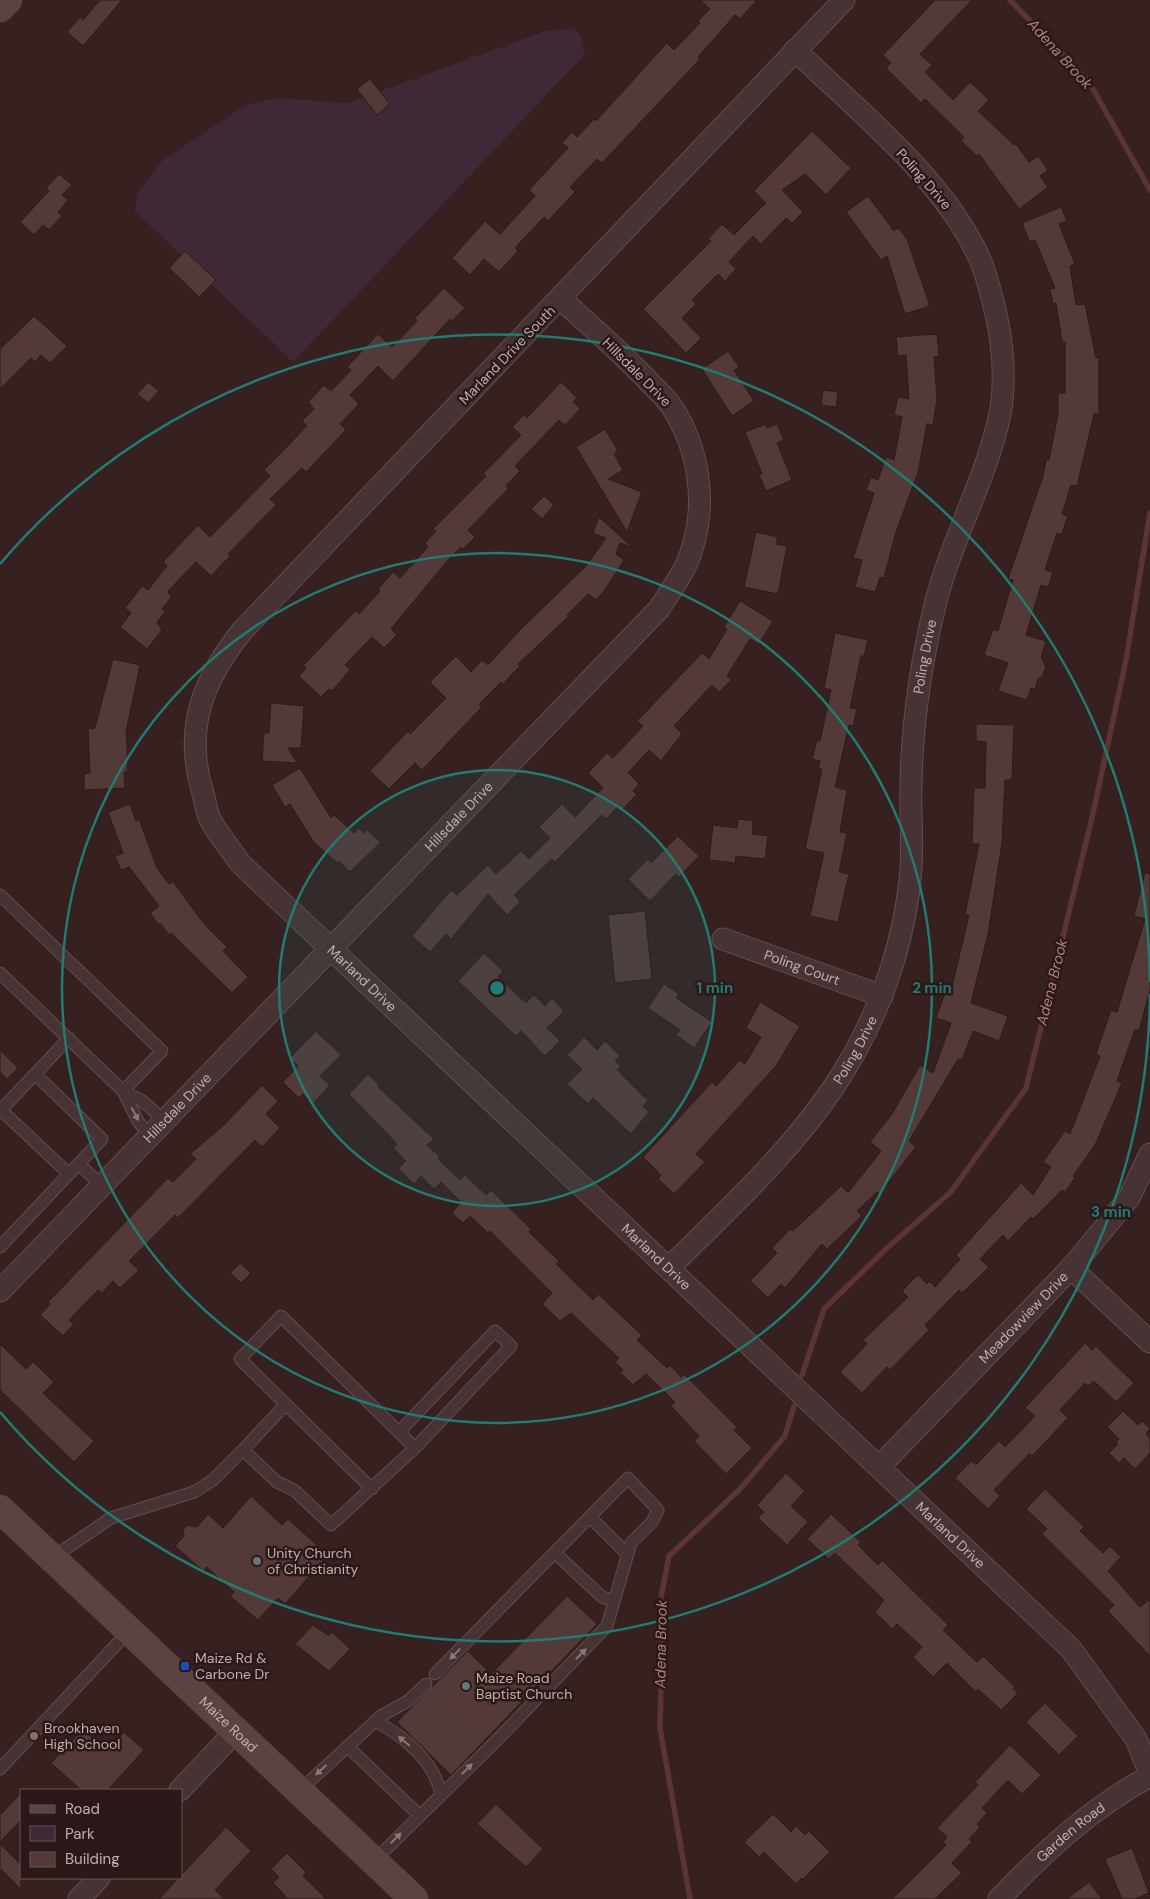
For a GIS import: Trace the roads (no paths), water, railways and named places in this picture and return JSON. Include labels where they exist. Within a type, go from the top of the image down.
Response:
[{"type":"street","points":[[0,8],[8,0]]},
{"type":"street","name":"Marland Drive South","points":[[196,726],[206,686],[220,659],[242,631],[561,299],[844,0]]},
{"type":"street","name":"Poling Drive","points":[[669,1268],[745,1191],[803,1126],[833,1088],[862,1039],[882,996],[901,939],[911,867],[911,781],[918,695],[935,604],[958,532],[985,462],[1000,412],[1003,369],[996,312],[980,258],[950,206],[909,160],[795,50]]},
{"type":"street","name":"Hillsdale Drive","points":[[2,1285],[165,1122],[659,609],[678,580],[692,550],[700,479],[689,441],[672,407],[639,371],[561,299]]},
{"type":"street","name":"Marland Drive","points":[[196,726],[196,767],[210,819],[240,863],[1071,1650],[1136,1739],[1150,1775]]},
{"type":"street","name":"Poling Court","points":[[723,939],[882,996]]},
{"type":"street","name":"Meadowview Drive","points":[[879,1467],[1071,1268],[1129,1198],[1150,1154]]},
{"type":"street","points":[[1071,1268],[1150,1342]]},
{"type":"street","name":"Maize Road","points":[[0,1509],[414,1899]]},
{"type":"street","points":[[181,1789],[235,1732]]},
{"type":"street","name":"Garden Road","points":[[999,1899],[1042,1854],[1115,1795],[1150,1775]]},
{"type":"street","points":[[79,1899],[97,1879]]},
{"type":"lane","points":[[0,895],[162,1051],[123,1091]]},
{"type":"lane","points":[[0,973],[123,1091],[141,1100],[165,1122]]},
{"type":"lane","points":[[68,1038],[1,1110],[68,1174]]},
{"type":"lane","points":[[0,1246],[102,1139],[34,1074]]},
{"type":"lane","points":[[123,1091],[138,1121],[150,1137]]},
{"type":"lane","points":[[79,1164],[102,1186]]},
{"type":"lane","points":[[372,1489],[240,1359],[281,1316],[415,1448]]},
{"type":"lane","points":[[243,1450],[277,1482],[294,1490],[331,1525],[415,1448],[512,1346],[495,1331],[399,1432]]},
{"type":"lane","points":[[52,1558],[110,1518],[194,1492],[213,1480],[286,1404]]},
{"type":"lane","points":[[374,1861],[607,1626],[631,1544],[652,1522],[658,1510],[628,1478],[435,1674]]},
{"type":"lane","points":[[590,1517],[627,1554]]},
{"type":"lane","points":[[555,1553],[602,1597],[614,1601]]},
{"type":"lane","points":[[0,1769],[129,1632]]},
{"type":"lane","points":[[299,1791],[375,1721],[408,1700],[426,1684]]},
{"type":"lane","points":[[375,1721],[390,1728],[423,1757],[433,1770],[441,1794]]},
{"type":"lane","points":[[347,1746],[419,1816]]},
{"type":"waterway","name":"Adena Brook","points":[[1010,0],[1089,82],[1150,190]]},
{"type":"waterway","name":"Adena Brook","points":[[802,1375],[824,1309],[887,1248],[951,1192],[1026,1088],[1092,818],[1126,660],[1150,513]]},
{"type":"waterway","name":"Adena Brook","points":[[690,1899],[660,1728],[662,1646],[660,1602],[669,1556],[740,1489],[785,1436],[794,1406]]},
{"type":"place","name":"Unity Church of Christianity","points":[[257,1561]]},
{"type":"place","name":"Maize Rd & Carbone Dr","points":[[185,1666]]},
{"type":"place","name":"Maize Road Baptist Church","points":[[466,1686]]},
{"type":"place","name":"Brookhaven High School","points":[[34,1736]]}]
